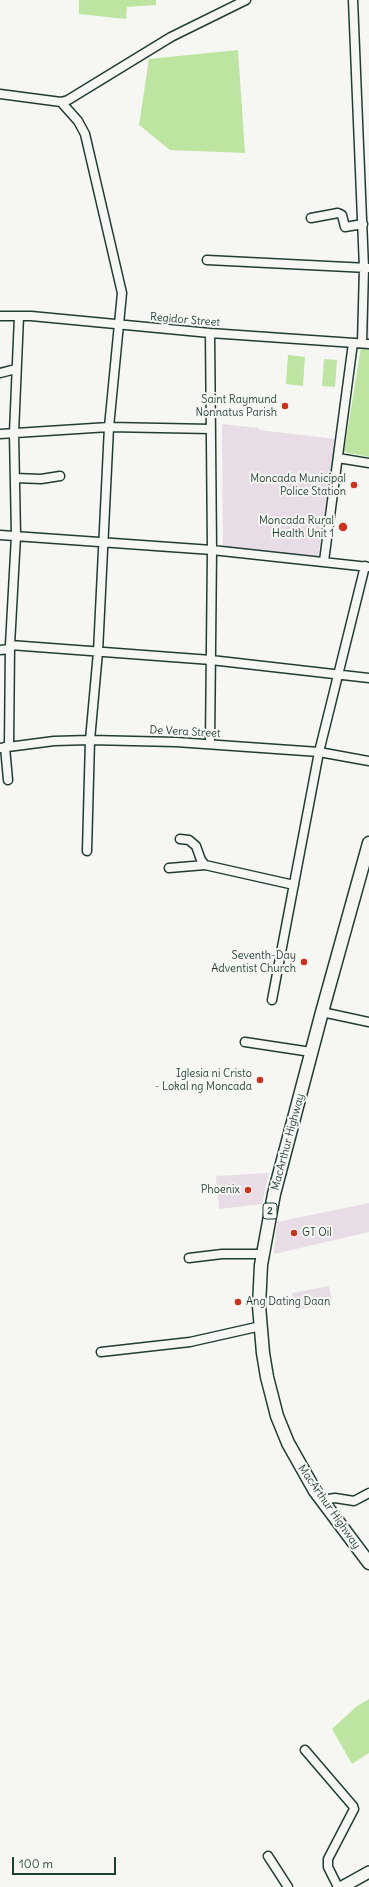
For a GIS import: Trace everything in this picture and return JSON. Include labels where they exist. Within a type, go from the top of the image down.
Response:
[{"type":"highway","name":"MacArthur Highway","points":[[369,843],[311,1052],[274,1194],[263,1254],[260,1290],[261,1326],[267,1378],[282,1429],[294,1456],[322,1500],[369,1563]]},
{"type":"main road","points":[[342,1887],[369,1872]]},
{"type":"street","points":[[0,94],[61,102],[74,98],[171,37],[236,3],[246,0]]},
{"type":"street","points":[[353,0],[362,224],[367,268],[366,343]]},
{"type":"street","points":[[61,102],[82,127],[88,144],[107,233],[121,283],[122,293],[109,426],[98,652],[90,740],[87,851]]},
{"type":"street","points":[[311,218],[338,213],[342,215],[345,227],[362,224]]},
{"type":"street","points":[[207,260],[367,268]]},
{"type":"street","name":"Regidor Street","points":[[0,316],[19,316],[210,333],[366,343]]},
{"type":"street","points":[[8,780],[5,747],[16,536],[14,433],[19,316]]},
{"type":"street","points":[[210,333],[212,429],[210,743]]},
{"type":"street","points":[[324,561],[353,343]]},
{"type":"street","points":[[0,373],[16,369]]},
{"type":"street","points":[[0,434],[109,426],[212,429]]},
{"type":"street","points":[[338,458],[369,463]]},
{"type":"street","points":[[16,478],[41,479],[60,476]]},
{"type":"street","points":[[0,535],[212,550],[324,561],[367,567],[338,673],[319,752],[272,1000]]},
{"type":"street","points":[[0,650],[10,647],[211,660],[338,673],[369,678]]},
{"type":"street","name":"De Vera Street","points":[[5,747],[54,741],[90,740],[210,743],[319,752],[369,761]]},
{"type":"street","points":[[180,839],[189,840],[196,846],[204,865]]},
{"type":"street","points":[[169,868],[204,865],[294,885]]},
{"type":"street","points":[[322,1012],[369,1022]]},
{"type":"street","points":[[245,1042],[311,1052]]},
{"type":"street","points":[[189,1258],[222,1254],[263,1254]]},
{"type":"street","points":[[101,1352],[190,1342],[261,1326]]},
{"type":"street","points":[[322,1500],[335,1498],[354,1501],[359,1500],[369,1493]]},
{"type":"street","points":[[305,1750],[354,1809],[332,1848],[328,1859],[328,1867],[338,1887]]},
{"type":"street","points":[[268,1856],[288,1887]]},
{"type":"shaded area","points":[[369,271],[369,339],[366,338]]},
{"type":"shaded area","points":[[222,424],[336,439],[318,558],[223,547]]},
{"type":"shaded area","points":[[269,1173],[262,1204],[219,1209],[216,1176]]},
{"type":"shaded area","points":[[369,1203],[369,1232],[274,1254],[277,1222]]},
{"type":"shaded area","points":[[329,1286],[332,1303],[295,1310],[292,1293]]},
{"type":"green space","points":[[79,0],[156,0],[156,5],[127,7],[126,19],[79,14]]},
{"type":"green space","points":[[238,50],[245,153],[170,150],[139,125],[149,59]]},
{"type":"green space","points":[[361,347],[369,349],[369,457],[344,452]]},
{"type":"green space","points":[[288,355],[305,357],[303,386],[286,384]]},
{"type":"green space","points":[[324,359],[337,360],[335,387],[322,386]]},
{"type":"green space","points":[[369,1699],[369,1753],[352,1764],[332,1729],[357,1706]]},
{"type":"place","name":"Saint Raymund Nonnatus Parish","points":[[285,406]]},
{"type":"place","name":"Moncada Municipal Police Station","points":[[354,485]]},
{"type":"place","name":"Moncada Rural Health Unit 1","points":[[343,527]]},
{"type":"place","name":"Seventh-Day Adventist Church","points":[[304,962]]},
{"type":"place","name":"Iglesia ni Cristo - Lokal ng Moncada","points":[[260,1080]]},
{"type":"place","name":"Phoenix","points":[[248,1190]]},
{"type":"place","name":"GT Oil","points":[[294,1233]]},
{"type":"place","name":"Ang Dating Daan","points":[[238,1302]]}]
